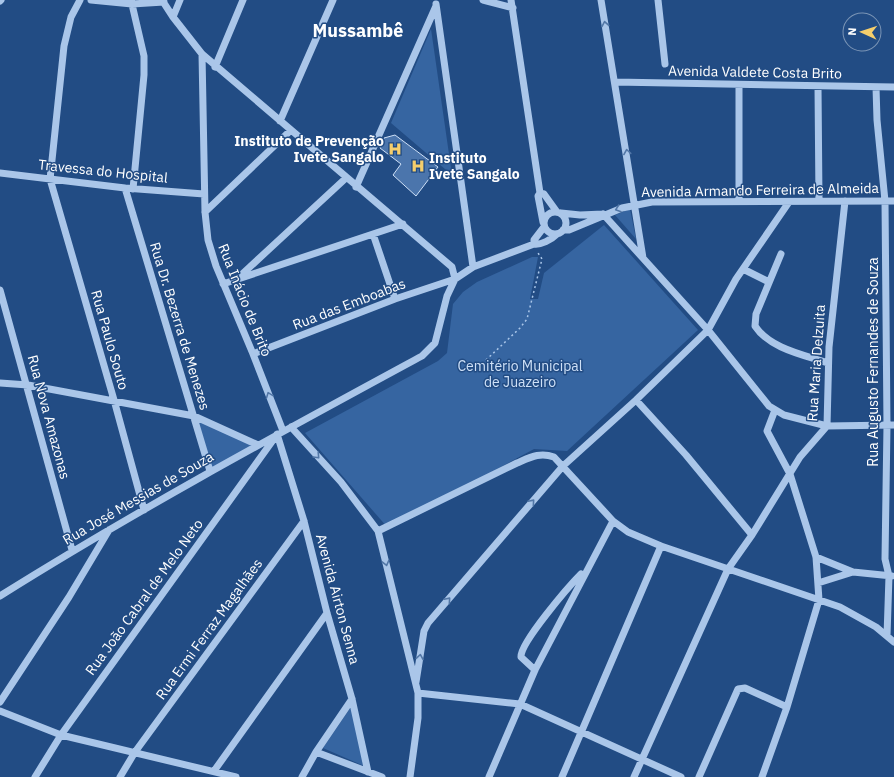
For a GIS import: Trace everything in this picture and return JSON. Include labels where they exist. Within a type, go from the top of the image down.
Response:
[{"type":"street","points":[[50,179],[64,46],[71,17],[80,0]]},
{"type":"street","points":[[91,0],[131,2],[163,1],[173,17],[202,54],[215,67],[291,130],[356,187],[403,224],[452,267],[455,279]]},
{"type":"street","points":[[173,17],[180,0]]},
{"type":"street","points":[[215,67],[243,0]]},
{"type":"street","points":[[280,121],[333,0]]},
{"type":"street","points":[[483,0],[513,8]]},
{"type":"street","points":[[511,0],[540,194],[538,196],[544,225],[549,233],[556,234]]},
{"type":"street","points":[[601,0],[643,258]]},
{"type":"street","points":[[658,0],[665,64]]},
{"type":"street","points":[[131,2],[144,56],[144,75],[134,189]]},
{"type":"street","points":[[356,187],[437,2]]},
{"type":"street","points":[[437,2],[473,267]]},
{"type":"street","name":"Rua Inácio de Brito","points":[[202,54],[204,194],[211,253],[253,354],[280,433]]},
{"type":"street","name":"Avenida Valdete Costa Brito","points":[[615,82],[739,86],[894,87]]},
{"type":"street","points":[[739,86],[739,202]]},
{"type":"street","points":[[818,86],[819,200]]},
{"type":"street","name":"Rua Augusto Fernandes de Souza","points":[[876,87],[877,120],[885,201],[891,425],[885,559],[892,576],[887,636]]},
{"type":"street","points":[[205,212],[291,130]]},
{"type":"street","name":"Travessa do Hospital","points":[[0,173],[124,188],[204,194]]},
{"type":"street","points":[[237,278],[346,178]]},
{"type":"street","name":"Rua Paulo Souto","points":[[50,179],[144,510]]},
{"type":"street","name":"Rua Dr. Bezerra de Menezes","points":[[124,188],[210,471]]},
{"type":"street","points":[[540,194],[544,194],[566,219],[563,230]]},
{"type":"street","name":"Avenida Armando Ferreira de Almeida","points":[[603,214],[635,204],[789,202],[819,200],[894,201]]},
{"type":"street","name":"Rua Maria Delzuita","points":[[634,777],[728,569],[752,535],[800,457],[827,426],[828,363],[834,291],[845,201]]},
{"type":"street","points":[[416,682],[424,631],[428,623],[563,466],[636,400],[708,330],[743,269],[789,202]]},
{"type":"street","points":[[603,214],[569,230],[563,230],[556,234],[553,238],[537,245],[534,244],[534,240],[544,225],[549,213],[559,212],[573,215],[603,214],[708,330],[769,406],[784,415],[827,426],[891,425]]},
{"type":"street","points":[[224,284],[237,278],[403,224]]},
{"type":"street","points":[[373,234],[395,299]]},
{"type":"street","name":"Rua das Emboabas","points":[[253,354],[395,299],[455,279],[473,267],[534,244]]},
{"type":"street","points":[[781,254],[756,314],[755,324],[757,329],[782,347],[828,363]]},
{"type":"street","points":[[743,269],[769,282]]},
{"type":"street","name":"Rua José Messias de Souza","points":[[0,596],[72,550],[210,471],[422,356],[435,343],[448,296],[455,279]]},
{"type":"street","name":"Rua Nova Amazonas","points":[[0,290],[28,385],[72,550]]},
{"type":"street","points":[[0,383],[28,385],[194,416],[258,445]]},
{"type":"street","points":[[636,400],[686,455],[752,535]]},
{"type":"street","points":[[762,777],[787,707],[819,600],[816,558],[790,474],[766,431],[775,410]]},
{"type":"street","points":[[291,427],[341,482],[378,531],[418,693],[418,718],[410,777]]},
{"type":"street","name":"Avenida Airton Senna","points":[[280,433],[304,521],[326,613],[352,699],[367,775]]},
{"type":"street","name":"Rua João Cabral de Melo Neto","points":[[35,777],[61,735],[280,433]]},
{"type":"street","points":[[378,531],[536,454],[547,455],[554,457],[613,521],[628,532],[661,546],[853,613],[894,642]]},
{"type":"street","name":"Rua Ermi Ferraz Magalhães","points":[[120,777],[134,752],[304,521]]},
{"type":"street","points":[[489,777],[535,670],[587,568],[613,521]]},
{"type":"street","points":[[0,702],[69,597],[109,530]]},
{"type":"street","points":[[562,777],[661,546]]},
{"type":"street","points":[[816,558],[853,572],[892,576]]},
{"type":"street","points":[[535,670],[522,657],[523,647],[556,603],[587,568]]},
{"type":"street","points":[[818,583],[853,572]]},
{"type":"street","points":[[214,771],[326,613]]},
{"type":"street","points":[[699,777],[738,689],[745,688],[787,707]]},
{"type":"street","points":[[418,693],[520,704],[681,777]]},
{"type":"street","points":[[302,777],[316,752],[352,699]]},
{"type":"street","points":[[0,711],[61,735],[236,777]]},
{"type":"street","points":[[316,752],[367,775],[382,777]]},
{"type":"street","points":[[198,777],[202,769]]},
{"type":"path","points":[[486,360],[520,328],[527,319],[542,259],[534,244]]},
{"type":"green space","points":[[431,29],[452,175],[391,123]]},
{"type":"green space","points":[[630,209],[636,239],[615,215]]},
{"type":"green space","name":"Cemitério Municipal de Juazeiro","points":[[604,225],[698,330],[567,451],[534,449],[388,528],[305,433],[438,361],[447,353],[453,304],[463,292],[477,282],[532,257],[538,257],[530,299],[538,299],[544,273]]},
{"type":"green space","points":[[194,416],[258,445],[210,471]]},
{"type":"green space","points":[[353,704],[364,766],[323,748]]},
{"type":"building","name":"Instituto Ivete Sangalo","points":[[395,135],[438,167],[416,196],[393,175],[401,164],[380,148],[384,138]]},
{"type":"place","name":"Instituto de Prevenção Ivete Sangalo","points":[[395,149]]},
{"type":"place","name":"Instituto Ivete Sangalo","points":[[418,166]]},
{"type":"district","name":"Mussambê","points":[[358,31]]}]
